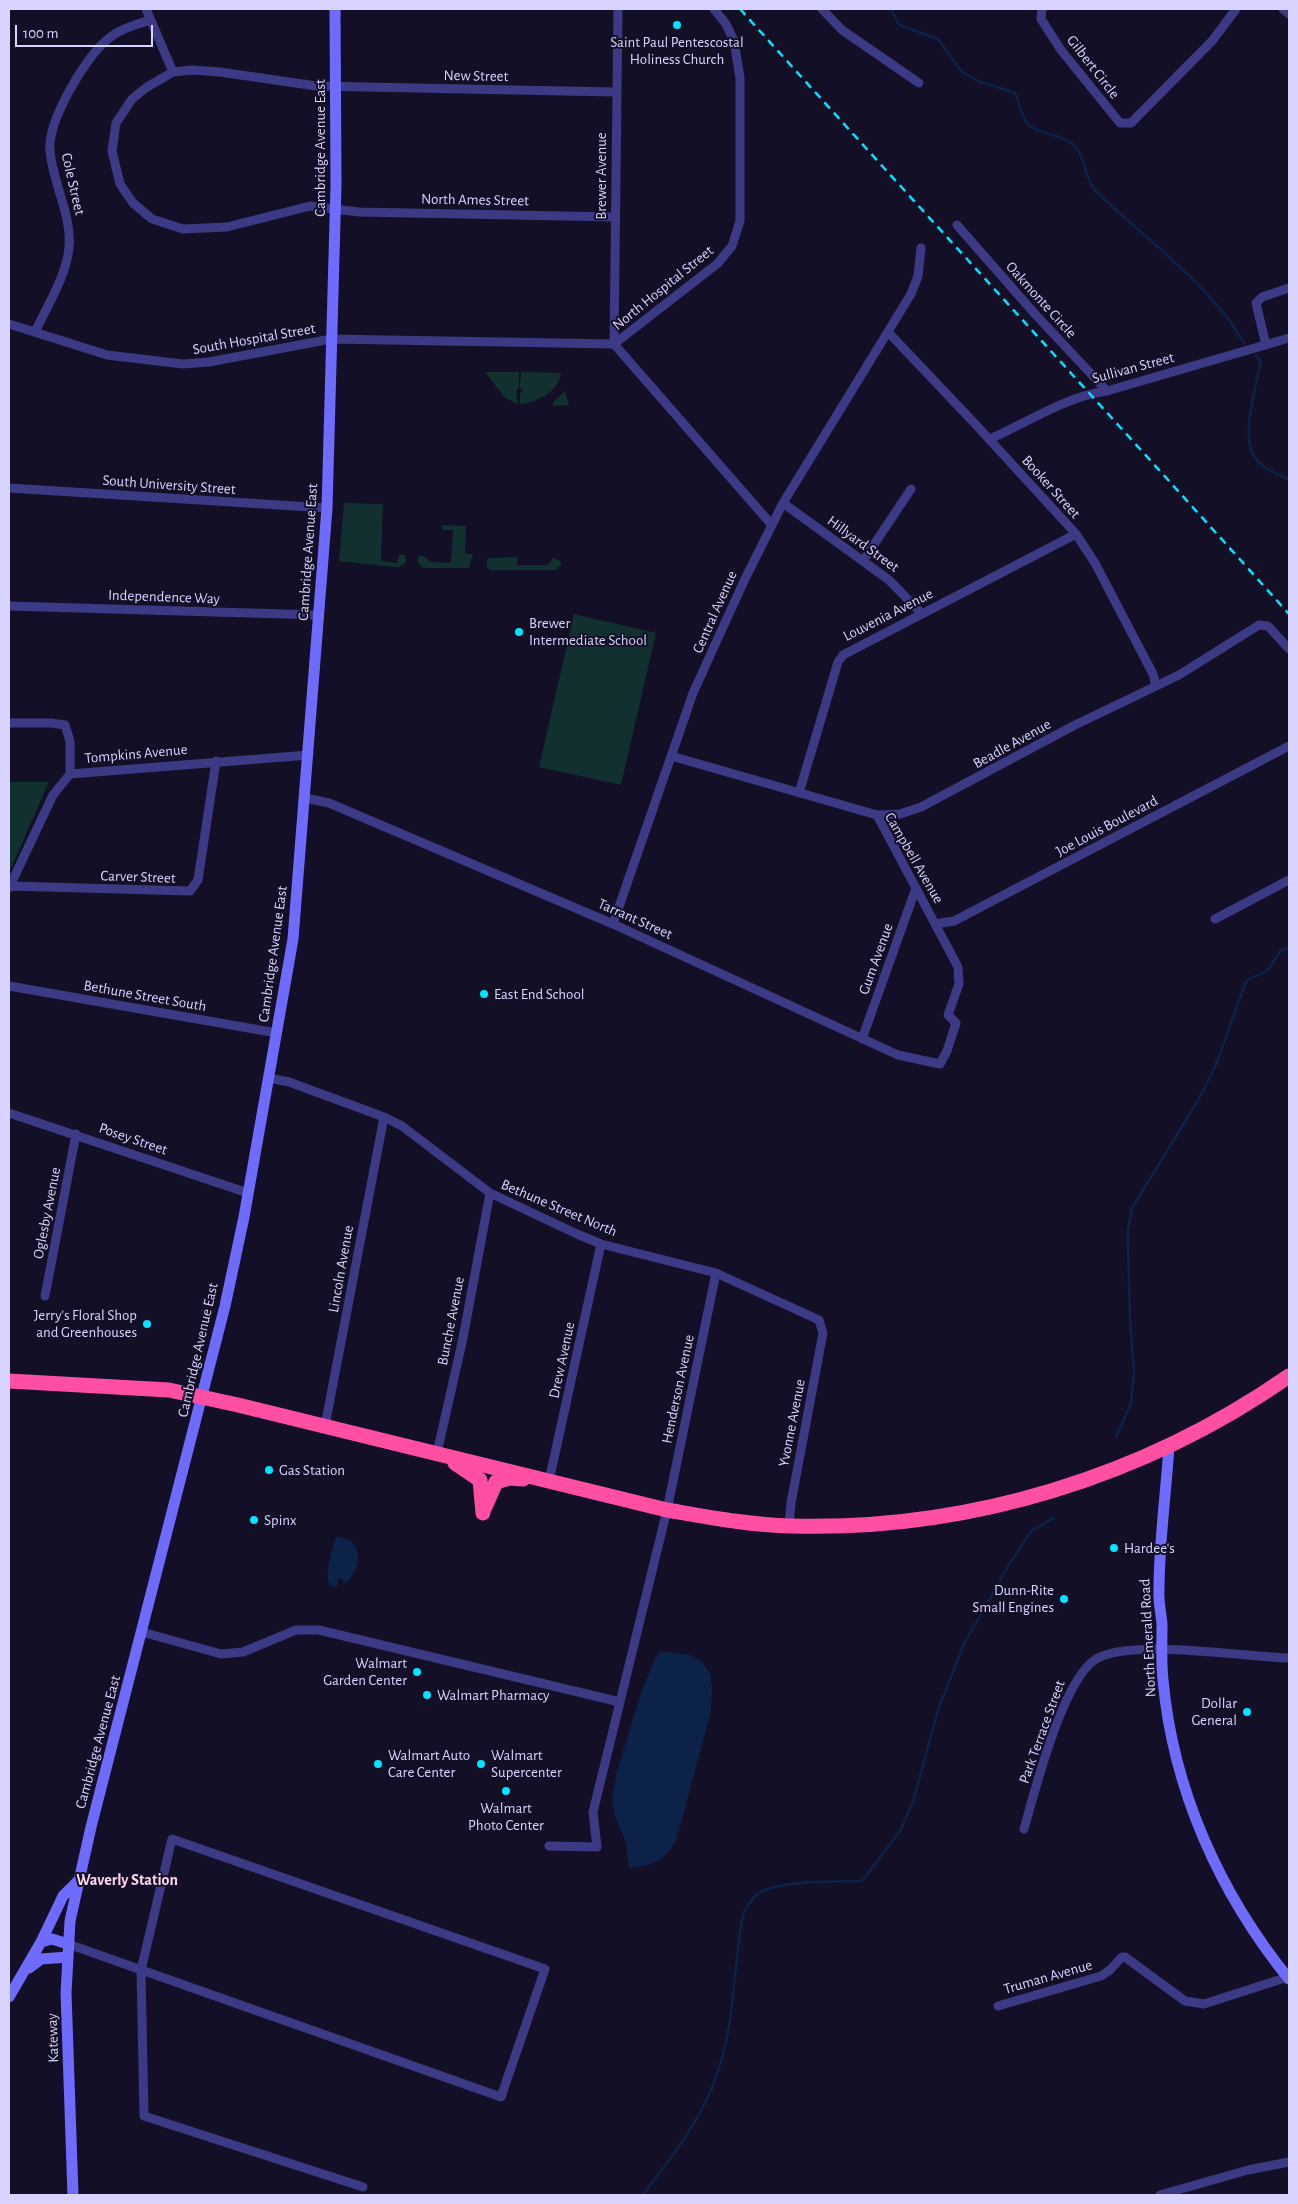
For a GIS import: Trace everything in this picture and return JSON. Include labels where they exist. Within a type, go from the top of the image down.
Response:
[{"type":"highway","points":[[9,1380],[169,1390],[325,1426],[667,1510],[724,1519],[789,1526],[872,1524],[929,1518],[973,1511],[1076,1484],[1169,1446],[1250,1402],[1289,1376]]},
{"type":"highway","points":[[438,1454],[470,1471],[480,1480],[483,1513],[496,1482],[509,1478],[546,1480]]},
{"type":"main road","name":"Cambridge Avenue East","points":[[78,1881],[204,1397],[227,1298],[248,1193],[293,938],[309,755],[327,508],[335,209],[335,9]]},
{"type":"main road","name":"North Emerald Road","points":[[1169,1446],[1159,1566],[1162,1679],[1178,1764],[1196,1821],[1229,1892],[1248,1923],[1289,1978]]},
{"type":"main road","points":[[9,1997],[41,1942],[63,1896],[78,1881]]},
{"type":"main road","name":"Kateway","points":[[73,2195],[66,1993],[68,1944],[78,1881]]},
{"type":"main road","points":[[41,1942],[52,1939],[68,1944]]},
{"type":"main road","points":[[26,1970],[41,1959],[68,1957]]},
{"type":"street","points":[[146,9],[174,72]]},
{"type":"street","name":"Brewer Avenue","points":[[614,344],[615,92],[618,9]]},
{"type":"street","name":"North Hospital Street","points":[[332,339],[614,344],[717,264],[735,240],[740,204],[739,62],[730,31],[714,9]]},
{"type":"street","points":[[822,9],[842,30],[919,83]]},
{"type":"street","name":"Gilbert Circle","points":[[1042,9],[1040,19],[1061,50],[1120,123],[1131,124],[1212,41],[1236,9]]},
{"type":"street","points":[[1283,9],[1289,14]]},
{"type":"street","name":"Cole Street","points":[[35,332],[64,267],[69,246],[68,224],[50,153],[50,138],[54,122],[98,48],[119,32],[150,20]]},
{"type":"street","name":"New Street","points":[[174,72],[199,69],[316,86],[336,87],[615,92]]},
{"type":"street","name":"North Ames Street","points":[[174,72],[147,87],[132,99],[120,114],[114,131],[112,151],[116,174],[126,194],[141,212],[167,226],[199,230],[227,227],[310,206],[359,212],[614,217]]},
{"type":"street","name":"Oakmonte Circle","points":[[957,225],[1035,314],[1107,391]]},
{"type":"street","name":"Central Avenue","points":[[613,924],[693,693],[771,524],[916,284],[920,267],[921,248]]},
{"type":"street","points":[[1266,345],[1258,318],[1256,303],[1262,297],[1289,288]]},
{"type":"street","name":"South Hospital Street","points":[[9,324],[107,355],[183,364],[208,362],[332,339]]},
{"type":"street","name":"Booker Street","points":[[888,332],[990,439],[1076,534],[1095,563],[1153,674],[1156,686]]},
{"type":"street","name":"Sullivan Street","points":[[990,439],[1056,406],[1289,338]]},
{"type":"street","points":[[614,344],[771,524]]},
{"type":"street","name":"South University Street","points":[[9,488],[327,508]]},
{"type":"street","points":[[862,561],[911,489]]},
{"type":"street","name":"Hillyard Street","points":[[783,503],[894,584],[921,613]]},
{"type":"street","name":"Louvenia Avenue","points":[[799,793],[838,662],[843,655],[1076,534]]},
{"type":"street","name":"Independence Way","points":[[9,606],[319,614]]},
{"type":"street","name":"Beadle Avenue","points":[[877,815],[900,814],[921,807],[1073,726],[1156,686],[1259,625],[1268,626],[1289,649]]},
{"type":"street","name":"Tompkins Avenue","points":[[9,723],[52,723],[65,726],[70,741],[70,774],[309,755]]},
{"type":"street","name":"Joe Louis Boulevard","points":[[935,924],[954,921],[1289,746]]},
{"type":"street","name":"Campbell Avenue","points":[[671,756],[877,815],[956,961],[959,984],[948,1015],[956,1023],[947,1052]]},
{"type":"street","name":"Carver Street","points":[[9,887],[190,891],[198,880],[216,761]]},
{"type":"street","points":[[9,887],[53,795],[70,774]]},
{"type":"street","name":"Tarrant Street","points":[[305,798],[329,803],[613,924],[898,1055],[940,1064],[947,1052]]},
{"type":"street","points":[[1215,919],[1289,880]]},
{"type":"street","name":"Gum Avenue","points":[[862,1039],[916,888]]},
{"type":"street","name":"Bethune Street South","points":[[9,986],[277,1033]]},
{"type":"street","name":"Bethune Street North","points":[[269,1078],[289,1082],[384,1117],[417,1136],[490,1193],[601,1244],[716,1272],[815,1317],[823,1325]]},
{"type":"street","name":"Posey Street","points":[[9,1113],[248,1193]]},
{"type":"street","name":"Lincoln Avenue","points":[[325,1426],[384,1117]]},
{"type":"street","name":"Oglesby Avenue","points":[[45,1296],[76,1134]]},
{"type":"street","name":"Bunche Avenue","points":[[438,1454],[463,1338],[490,1193]]},
{"type":"street","name":"Drew Avenue","points":[[546,1480],[601,1244]]},
{"type":"street","name":"Henderson Avenue","points":[[549,1846],[597,1847],[593,1812],[667,1510],[716,1272]]},
{"type":"street","name":"Yvonne Avenue","points":[[789,1526],[799,1460],[824,1333],[823,1325]]},
{"type":"street","points":[[142,1632],[221,1654],[243,1652],[296,1630],[319,1630],[620,1702]]},
{"type":"street","name":"Park Terrace Street","points":[[1024,1829],[1035,1788],[1064,1705],[1078,1676],[1090,1663],[1106,1655],[1122,1651],[1162,1650],[1289,1658]]},
{"type":"street","points":[[68,1944],[141,1970],[501,2098],[545,1969],[172,1839],[141,1970],[144,2116],[363,2187]]},
{"type":"street","name":"Truman Avenue","points":[[998,2006],[1101,1976],[1122,1957],[1125,1957],[1185,2001],[1196,2004],[1204,2004],[1289,1978]]},
{"type":"street","points":[[1160,2195],[1248,2170],[1289,2162]]},
{"type":"green space","points":[[485,372],[519,372],[519,388],[516,391],[518,404],[505,398]]},
{"type":"green space","points":[[521,372],[561,373],[555,386],[546,395],[540,399],[520,404],[520,393],[523,391],[520,388]]},
{"type":"green space","points":[[565,391],[569,405],[553,406],[553,402]]},
{"type":"green space","points":[[344,503],[383,504],[381,561],[397,563],[399,555],[405,555],[406,562],[400,567],[394,567],[339,561]]},
{"type":"green space","points":[[442,525],[466,526],[465,554],[473,554],[469,568],[423,568],[418,562],[418,556],[423,556],[431,562],[451,563],[453,530],[442,530]]},
{"type":"green space","points":[[517,557],[517,565],[548,565],[553,558],[561,561],[561,564],[556,570],[492,570],[487,568],[487,560],[490,558]]},
{"type":"green space","points":[[574,614],[656,633],[621,785],[539,767]]},
{"type":"green space","points":[[9,782],[49,782],[9,873]]},
{"type":"water","points":[[336,1537],[353,1543],[358,1557],[354,1573],[349,1580],[342,1586],[344,1581],[339,1578],[337,1582],[339,1584],[335,1587],[330,1585],[328,1581],[328,1569]]},
{"type":"water","points":[[661,1651],[691,1655],[702,1662],[710,1673],[712,1687],[711,1711],[677,1838],[673,1846],[663,1857],[652,1863],[629,1868],[626,1843],[615,1816],[612,1799],[616,1775],[640,1696],[654,1660]]},
{"type":"waterway","points":[[891,9],[899,25],[938,39],[961,71],[978,81],[1015,93],[1026,122],[1034,129],[1062,138],[1074,145],[1078,150],[1094,189],[1194,280],[1229,320],[1244,343]]},
{"type":"waterway","points":[[1255,355],[1261,361],[1249,423],[1250,447],[1254,456],[1261,464],[1289,479]]},
{"type":"waterway","points":[[1116,1437],[1131,1403],[1134,1371],[1130,1319],[1128,1243],[1128,1229],[1132,1208],[1197,1102],[1216,1065],[1246,981],[1268,970],[1281,950],[1289,948]]},
{"type":"waterway","points":[[643,2195],[693,2126],[715,2080],[722,2060],[730,2019],[743,1914],[754,1897],[769,1889],[809,1882],[862,1881],[900,1831],[913,1802],[938,1710],[964,1644],[1010,1563],[1032,1530],[1054,1518]]},
{"type":"railway","points":[[740,9],[1289,614]]},
{"type":"place","name":"Saint Paul Pentescostal Holiness Church","points":[[677,25]]},
{"type":"place","name":"Brewer Intermediate School","points":[[519,632]]},
{"type":"place","name":"East End School","points":[[484,994]]},
{"type":"place","name":"Jerry's Floral Shop and Greenhouses","points":[[147,1324]]},
{"type":"place","name":"Gas Station","points":[[269,1470]]},
{"type":"place","name":"Spinx","points":[[254,1520]]},
{"type":"place","name":"Hardee's","points":[[1114,1548]]},
{"type":"place","name":"Dunn-Rite Small Engines","points":[[1064,1599]]},
{"type":"place","name":"Walmart Garden Center","points":[[417,1672]]},
{"type":"place","name":"Walmart Pharmacy","points":[[427,1695]]},
{"type":"place","name":"Dollar General","points":[[1247,1712]]},
{"type":"place","name":"Walmart Auto Care Center","points":[[378,1764]]},
{"type":"place","name":"Walmart Supercenter","points":[[481,1764]]},
{"type":"place","name":"Walmart Photo Center","points":[[506,1791]]},
{"type":"district","name":"Waverly Station","points":[[127,1880]]}]
